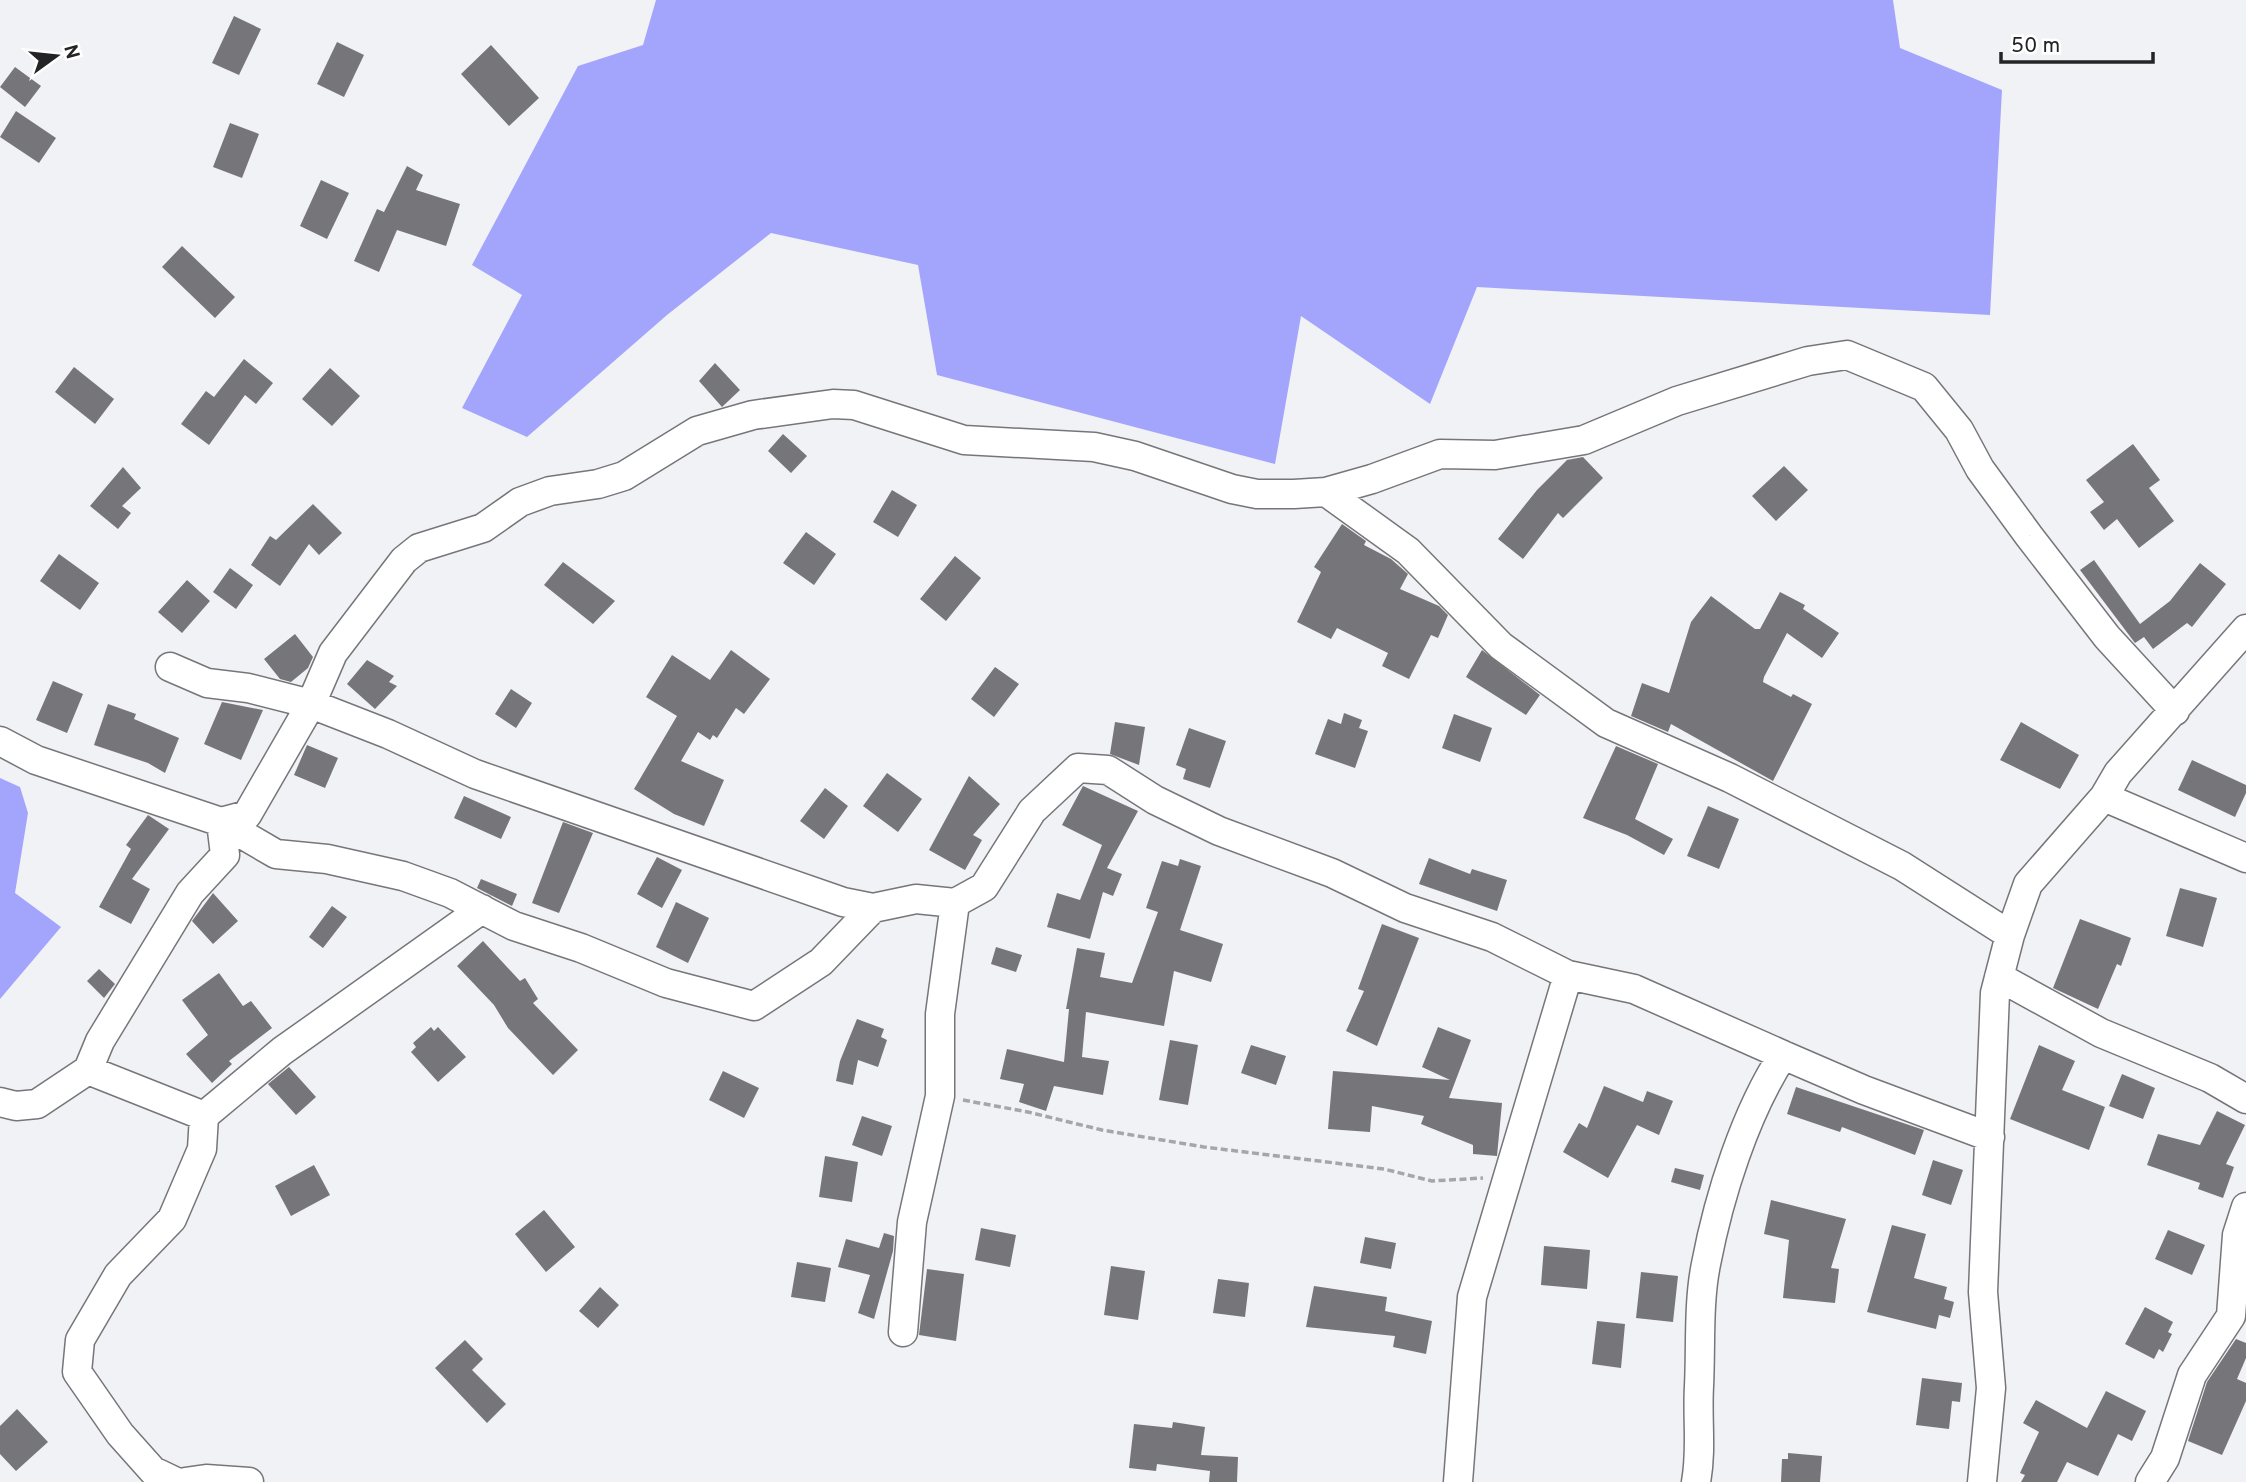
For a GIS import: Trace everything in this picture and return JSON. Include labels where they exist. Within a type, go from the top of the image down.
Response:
[{"type":"street","points":[[221,822],[247,815],[311,704],[332,653],[404,560],[418,548],[483,528],[520,502],[550,491],[598,484],[624,476],[696,431],[725,420],[833,404],[854,405],[964,440],[1094,447],[1257,495],[1326,492],[1372,480],[1440,454],[1495,455],[1584,440],[1677,401],[1808,361],[1847,355],[1924,387],[1959,430],[1980,469],[2106,637],[2175,710]]},
{"type":"street","points":[[1326,492],[1408,551],[1501,646],[1606,723],[1730,778],[1902,866],[2010,935]]},
{"type":"street","points":[[1982,1482],[1991,1388],[1983,1292],[1995,993],[2010,935],[2028,884],[2104,797],[2118,774],[2246,629]]},
{"type":"street","points":[[170,667],[207,683],[248,688],[311,704],[475,774],[843,902],[873,908],[916,899],[955,903],[984,887],[1032,811],[1053,789],[1078,768],[1108,770],[1155,800],[1219,831],[1332,873],[1405,908],[1492,937],[1568,975],[1634,989],[1864,1090],[1990,1137]]},
{"type":"street","points":[[0,741],[36,760],[221,822],[276,854],[327,859],[403,876],[450,893],[514,926],[666,983],[754,1006],[821,962],[873,908]]},
{"type":"street","points":[[2104,797],[2246,858]]},
{"type":"street","points":[[0,1102],[16,1106],[37,1104],[88,1070],[100,1041],[190,893],[225,855],[221,822]]},
{"type":"street","points":[[903,1332],[912,1222],[940,1096],[940,1014],[955,903]]},
{"type":"street","points":[[176,1482],[153,1471],[120,1434],[77,1372],[80,1340],[118,1275],[172,1219],[202,1149],[204,1116],[282,1051],[482,909]]},
{"type":"street","points":[[1458,1482],[1472,1297],[1568,975]]},
{"type":"street","points":[[1999,976],[2101,1033],[2210,1079],[2246,1099]]},
{"type":"street","points":[[1696,1482],[1701,1457],[1698,1394],[1705,1266],[1728,1181],[1766,1081],[1783,1055]]},
{"type":"street","points":[[88,1070],[204,1116]]},
{"type":"street","points":[[2150,1482],[2165,1458],[2192,1375],[2231,1316],[2237,1235],[2246,1207]]},
{"type":"street","points":[[185,1482],[206,1479],[249,1482]]},
{"type":"path","points":[[940,1096],[1028,1112],[1102,1130],[1384,1169],[1432,1181],[1506,1177]]},
{"type":"shaded area","points":[[656,0],[1893,0],[1900,48],[2002,90],[1990,315],[1477,287],[1430,404],[1301,316],[1275,464],[937,375],[918,265],[771,233],[667,315],[527,437],[462,408],[522,295],[472,265],[578,66],[643,45]]},
{"type":"shaded area","points":[[0,778],[20,787],[28,813],[15,893],[61,927],[0,999]]},
{"type":"building","points":[[234,16],[261,29],[239,75],[212,63]]},
{"type":"building","points":[[337,42],[364,55],[344,97],[317,84]]},
{"type":"building","points":[[491,45],[539,98],[509,126],[461,74]]},
{"type":"building","points":[[15,67],[41,86],[25,107],[0,87]]},
{"type":"building","points":[[16,111],[56,138],[39,163],[0,137]]},
{"type":"building","points":[[230,123],[259,134],[242,178],[213,167]]},
{"type":"building","points":[[407,166],[423,175],[416,190],[460,204],[446,246],[397,230],[379,272],[354,261],[377,209],[384,212]]},
{"type":"building","points":[[321,180],[349,193],[327,239],[300,226]]},
{"type":"building","points":[[182,246],[235,297],[215,318],[162,267]]},
{"type":"building","points":[[244,359],[273,383],[256,404],[245,395],[209,445],[181,424],[206,391],[214,397]]},
{"type":"building","points":[[715,363],[740,390],[722,407],[699,381]]},
{"type":"building","points":[[74,367],[114,399],[95,424],[55,392]]},
{"type":"building","points":[[330,368],[360,396],[332,426],[302,399]]},
{"type":"building","points":[[783,434],[807,456],[791,473],[768,451]]},
{"type":"building","points":[[2133,444],[2160,480],[2149,488],[2174,521],[2139,548],[2117,519],[2104,530],[2090,512],[2104,502],[2086,480]]},
{"type":"building","points":[[1583,457],[1603,478],[1563,518],[1558,513],[1523,559],[1498,539],[1537,490],[1567,460]]},
{"type":"building","points":[[1784,466],[1808,490],[1776,521],[1752,496]]},
{"type":"building","points":[[123,467],[141,488],[122,506],[131,513],[118,529],[90,506]]},
{"type":"building","points":[[892,490],[917,505],[898,537],[873,522]]},
{"type":"building","points":[[313,504],[342,533],[319,555],[309,544],[280,586],[251,565],[270,536],[276,540]]},
{"type":"building","points":[[1342,524],[1366,541],[1364,545],[1391,559],[1408,574],[1400,589],[1439,606],[1448,615],[1438,638],[1431,635],[1409,679],[1382,666],[1388,653],[1337,628],[1331,639],[1297,622],[1321,572],[1314,567]]},
{"type":"building","points":[[806,532],[836,554],[814,585],[783,563]]},
{"type":"building","points":[[59,554],[99,583],[80,610],[40,581]]},
{"type":"building","points":[[955,556],[981,578],[946,621],[920,599]]},
{"type":"building","points":[[2094,560],[2140,624],[2170,601],[2200,563],[2226,584],[2192,627],[2187,623],[2153,649],[2144,637],[2135,643],[2080,570]]},
{"type":"building","points":[[563,562],[615,601],[593,624],[544,585]]},
{"type":"building","points":[[230,568],[253,585],[236,609],[213,592]]},
{"type":"building","points":[[187,580],[210,601],[182,633],[158,612]]},
{"type":"building","points":[[1780,592],[1805,605],[1803,609],[1839,633],[1822,658],[1787,633],[1764,677],[1763,682],[1791,697],[1793,694],[1812,704],[1773,781],[1671,724],[1668,732],[1631,716],[1642,683],[1669,693],[1691,622],[1711,596],[1755,629],[1760,629]]},
{"type":"building","points":[[295,634],[313,657],[308,668],[291,682],[280,679],[264,659]]},
{"type":"building","points":[[731,650],[770,679],[744,714],[736,708],[717,738],[713,735],[710,740],[698,732],[681,761],[724,780],[704,826],[674,814],[634,789],[677,716],[646,697],[672,655],[710,680]]},
{"type":"building","points":[[1482,650],[1540,695],[1526,715],[1466,677]]},
{"type":"building","points":[[367,660],[394,676],[389,682],[397,686],[375,709],[347,684]]},
{"type":"building","points":[[995,667],[1019,684],[994,717],[971,699]]},
{"type":"building","points":[[53,681],[83,694],[67,733],[36,720]]},
{"type":"building","points":[[511,689],[532,703],[516,728],[495,714]]},
{"type":"building","points":[[222,702],[263,710],[241,760],[204,744]]},
{"type":"building","points":[[108,704],[136,714],[134,719],[179,738],[165,773],[148,763],[94,745]]},
{"type":"building","points":[[1344,713],[1362,720],[1359,728],[1368,731],[1355,768],[1315,754],[1328,719],[1341,724]]},
{"type":"building","points":[[1454,714],[1492,728],[1480,762],[1442,748]]},
{"type":"building","points":[[1115,722],[1145,727],[1139,765],[1110,754]]},
{"type":"building","points":[[2021,722],[2079,755],[2060,789],[2000,760]]},
{"type":"building","points":[[1189,728],[1226,741],[1210,788],[1183,779],[1186,769],[1176,765]]},
{"type":"building","points":[[307,745],[338,758],[325,788],[294,775]]},
{"type":"building","points":[[1616,746],[1658,764],[1635,819],[1673,839],[1664,855],[1627,835],[1583,818]]},
{"type":"building","points":[[2192,760],[2246,785],[2246,793],[2235,817],[2178,790]]},
{"type":"building","points":[[887,773],[922,799],[898,832],[863,806]]},
{"type":"building","points":[[969,776],[1000,804],[973,835],[982,840],[965,870],[929,850]]},
{"type":"building","points":[[1083,786],[1138,811],[1107,868],[1122,874],[1113,896],[1103,892],[1090,939],[1047,927],[1057,893],[1080,900],[1102,845],[1062,825]]},
{"type":"building","points":[[825,788],[848,806],[824,839],[800,821]]},
{"type":"building","points":[[464,796],[511,817],[501,839],[454,818]]},
{"type":"building","points":[[1708,806],[1739,819],[1719,869],[1687,856]]},
{"type":"building","points":[[148,815],[169,829],[132,879],[150,889],[131,924],[99,907],[131,849],[126,845]]},
{"type":"building","points":[[563,822],[593,833],[559,913],[532,903]]},
{"type":"building","points":[[657,857],[682,870],[662,908],[637,894]]},
{"type":"building","points":[[1429,858],[1470,874],[1472,869],[1507,880],[1497,911],[1419,884]]},
{"type":"building","points":[[1180,859],[1201,866],[1180,930],[1223,944],[1211,982],[1174,971],[1164,1026],[1086,1012],[1082,1057],[1109,1061],[1103,1095],[1054,1086],[1046,1111],[1019,1102],[1024,1084],[1000,1079],[1007,1049],[1064,1062],[1069,1009],[1066,1009],[1077,948],[1105,953],[1100,977],[1132,983],[1158,912],[1146,908],[1162,861],[1178,866]]},
{"type":"building","points":[[481,879],[517,894],[512,906],[477,888]]},
{"type":"building","points":[[2180,888],[2217,898],[2203,947],[2166,936]]},
{"type":"building","points":[[213,893],[238,921],[213,944],[192,921]]},
{"type":"building","points":[[676,902],[709,918],[688,963],[656,947]]},
{"type":"building","points":[[332,906],[347,917],[323,948],[309,937]]},
{"type":"building","points":[[2080,919],[2131,938],[2121,966],[2117,964],[2098,1009],[2053,988]]},
{"type":"building","points":[[1382,924],[1419,938],[1377,1046],[1346,1031],[1364,991],[1358,989]]},
{"type":"building","points":[[483,941],[520,981],[525,978],[538,999],[533,1003],[578,1050],[553,1075],[508,1028],[494,1005],[457,966]]},
{"type":"building","points":[[996,947],[1022,955],[1016,972],[991,964]]},
{"type":"building","points":[[99,969],[115,984],[104,998],[87,981]]},
{"type":"building","points":[[219,973],[243,1006],[251,1001],[272,1028],[229,1061],[232,1064],[212,1083],[186,1054],[208,1035],[182,1000]]},
{"type":"building","points":[[857,1019],[884,1029],[881,1037],[887,1040],[878,1067],[858,1060],[853,1085],[836,1081],[840,1061]]},
{"type":"building","points":[[431,1027],[434,1031],[438,1027],[466,1057],[438,1082],[411,1052],[416,1047],[413,1043]]},
{"type":"building","points":[[1438,1027],[1471,1040],[1449,1098],[1502,1103],[1497,1156],[1473,1154],[1473,1145],[1421,1124],[1424,1116],[1372,1106],[1370,1132],[1328,1129],[1333,1071],[1450,1080],[1422,1067]]},
{"type":"building","points":[[1170,1040],[1198,1045],[1188,1105],[1159,1100]]},
{"type":"building","points":[[1251,1045],[1286,1056],[1276,1085],[1241,1073]]},
{"type":"building","points":[[2039,1045],[2075,1061],[2062,1090],[2105,1107],[2089,1150],[2010,1119]]},
{"type":"building","points":[[289,1067],[316,1097],[296,1115],[268,1084]]},
{"type":"building","points":[[723,1071],[759,1088],[744,1118],[709,1100]]},
{"type":"building","points":[[2122,1074],[2155,1088],[2143,1119],[2109,1106]]},
{"type":"building","points":[[1604,1086],[1643,1102],[1647,1091],[1673,1101],[1659,1135],[1637,1125],[1608,1178],[1563,1152],[1579,1123],[1587,1128]]},
{"type":"building","points":[[1796,1087],[1924,1130],[1915,1155],[1842,1127],[1840,1132],[1787,1114]]},
{"type":"building","points":[[2217,1111],[2245,1125],[2226,1164],[2234,1167],[2223,1198],[2198,1189],[2200,1183],[2147,1165],[2158,1134],[2200,1145]]},
{"type":"building","points":[[862,1116],[892,1126],[882,1156],[852,1145]]},
{"type":"building","points":[[825,1156],[858,1162],[852,1202],[819,1197]]},
{"type":"building","points":[[1933,1160],[1963,1170],[1951,1205],[1922,1195]]},
{"type":"building","points":[[314,1165],[330,1195],[291,1216],[275,1186]]},
{"type":"building","points":[[1675,1168],[1704,1175],[1700,1190],[1671,1182]]},
{"type":"building","points":[[1771,1200],[1846,1219],[1831,1268],[1839,1269],[1835,1303],[1783,1298],[1789,1240],[1764,1234]]},
{"type":"building","points":[[544,1210],[575,1247],[546,1272],[515,1234]]},
{"type":"building","points":[[1892,1225],[1926,1234],[1914,1278],[1947,1287],[1944,1299],[1954,1302],[1950,1318],[1939,1315],[1936,1329],[1867,1312]]},
{"type":"building","points":[[981,1228],[1016,1235],[1010,1267],[975,1260]]},
{"type":"building","points":[[2168,1230],[2205,1245],[2192,1275],[2155,1259]]},
{"type":"building","points":[[884,1233],[894,1236],[893,1251],[874,1319],[858,1313],[870,1275],[838,1267],[846,1239],[879,1248]]},
{"type":"building","points":[[1365,1237],[1396,1243],[1391,1269],[1360,1263]]},
{"type":"building","points":[[1544,1246],[1590,1250],[1587,1289],[1541,1285]]},
{"type":"building","points":[[797,1262],[831,1268],[825,1302],[791,1297]]},
{"type":"building","points":[[1111,1266],[1145,1271],[1138,1320],[1104,1315]]},
{"type":"building","points":[[927,1269],[964,1274],[956,1341],[919,1335]]},
{"type":"building","points":[[1641,1272],[1678,1276],[1673,1322],[1636,1318]]},
{"type":"building","points":[[1218,1279],[1249,1283],[1245,1317],[1213,1313]]},
{"type":"building","points":[[1314,1286],[1387,1297],[1385,1311],[1432,1321],[1426,1354],[1393,1347],[1395,1336],[1306,1327]]},
{"type":"building","points":[[600,1287],[619,1305],[598,1328],[579,1311]]},
{"type":"building","points":[[2145,1307],[2173,1322],[2168,1332],[2172,1334],[2163,1352],[2159,1349],[2154,1359],[2125,1344]]},
{"type":"building","points":[[1597,1321],[1625,1324],[1621,1368],[1592,1364]]},
{"type":"building","points":[[2236,1339],[2246,1343],[2246,1358],[2237,1379],[2246,1383],[2246,1401],[2222,1455],[2188,1441],[2207,1382]]},
{"type":"building","points":[[465,1340],[483,1359],[472,1370],[506,1404],[487,1423],[435,1368]]},
{"type":"building","points":[[1922,1378],[1962,1383],[1960,1402],[1952,1401],[1949,1429],[1916,1425]]},
{"type":"building","points":[[2106,1391],[2146,1411],[2132,1441],[2118,1434],[2098,1476],[2067,1462],[2057,1482],[2021,1482],[2025,1475],[2020,1473],[2039,1432],[2023,1423],[2036,1400],[2087,1428]]},
{"type":"building","points":[[17,1409],[48,1442],[16,1471],[0,1454],[0,1426]]},
{"type":"building","points":[[1173,1422],[1205,1427],[1201,1455],[1238,1457],[1237,1482],[1209,1482],[1210,1471],[1157,1464],[1156,1471],[1129,1468],[1134,1424],[1172,1428]]},
{"type":"building","points":[[1788,1453],[1822,1456],[1820,1482],[1781,1482],[1782,1459],[1788,1459]]}]
